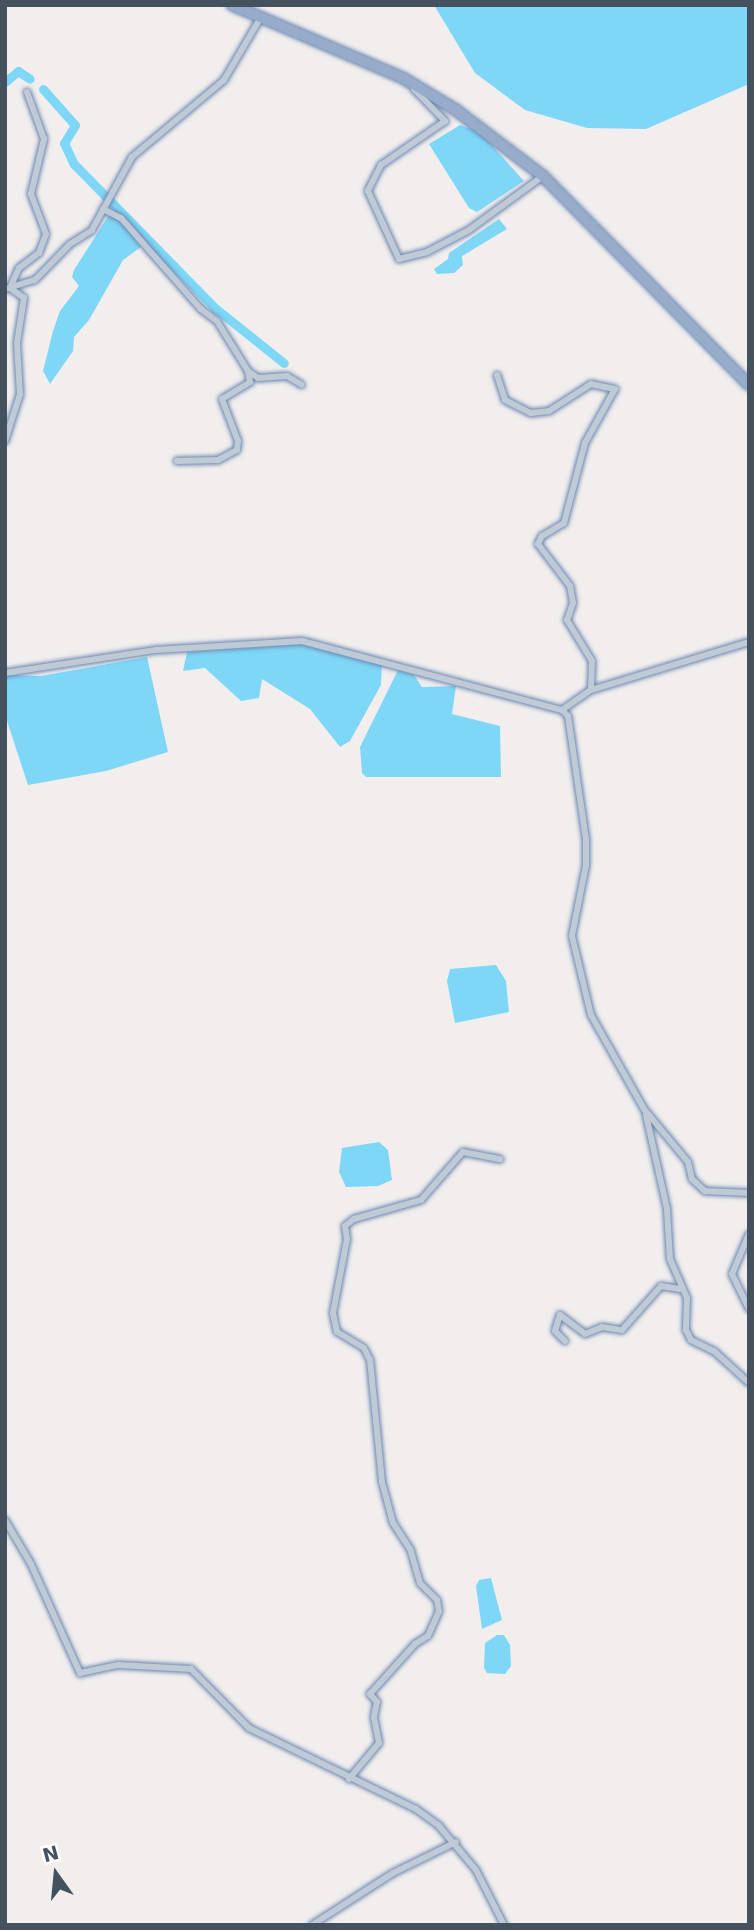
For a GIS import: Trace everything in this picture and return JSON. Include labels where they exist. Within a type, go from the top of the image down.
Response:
[{"type":"highway","points":[[232,5],[403,78],[456,110],[543,176],[749,385]]},
{"type":"street","points":[[7,288],[41,275],[70,244],[92,230],[132,157],[223,80],[261,18]]},
{"type":"street","points":[[403,78],[445,121],[388,159],[372,178],[371,204],[399,259],[427,252],[469,230],[543,176]]},
{"type":"street","points":[[7,288],[19,268],[39,253],[46,234],[30,194],[44,139],[27,92]]},
{"type":"street","points":[[103,209],[111,209],[128,224],[201,309],[217,321],[248,371],[250,383],[222,399],[237,450],[218,460],[177,461]]},
{"type":"street","points":[[5,441],[20,394],[17,343],[24,298],[7,288]]},
{"type":"street","points":[[248,371],[258,378],[288,376],[302,385]]},
{"type":"street","points":[[497,375],[505,400],[531,414],[549,411],[591,384],[615,389],[585,443],[564,523],[542,536],[538,544],[570,586],[573,603],[567,620],[592,661],[591,690]]},
{"type":"street","points":[[5,673],[156,650],[302,640],[562,710],[568,716],[586,838],[586,865],[572,936],[595,1025],[644,1110],[688,1162],[692,1179],[705,1191],[749,1193]]},
{"type":"street","points":[[562,710],[591,690],[749,642]]},
{"type":"street","points":[[644,1110],[667,1209],[670,1259],[680,1289],[687,1298],[689,1310],[684,1319],[691,1340],[714,1351],[749,1383]]},
{"type":"street","points":[[349,1779],[379,1743],[374,1717],[377,1702],[370,1694],[415,1644],[428,1636],[439,1611],[437,1600],[420,1583],[410,1549],[393,1522],[382,1482],[370,1360],[363,1348],[337,1332],[334,1302],[347,1239],[345,1226],[421,1200],[463,1152],[500,1159]]},
{"type":"street","points":[[749,1234],[732,1274],[749,1308]]},
{"type":"street","points":[[565,1341],[555,1331],[560,1315],[585,1334],[602,1327],[622,1330],[661,1286],[680,1289]]},
{"type":"street","points":[[5,1520],[31,1564],[79,1673],[97,1673],[119,1665],[191,1669],[249,1728],[349,1779],[416,1809],[456,1842],[476,1870],[504,1925]]},
{"type":"street","points":[[312,1925],[393,1873],[456,1842]]},
{"type":"water","points":[[434,5],[749,5],[749,84],[646,129],[587,128],[525,110],[475,73]]},
{"type":"water","points":[[460,125],[480,132],[524,181],[477,212],[469,208],[429,144]]},
{"type":"water","points":[[109,215],[120,219],[141,247],[123,260],[89,320],[74,337],[73,351],[50,384],[43,371],[60,311],[79,286],[72,277],[74,270]]},
{"type":"water","points":[[499,219],[507,229],[462,256],[463,265],[454,273],[437,274],[434,269],[448,259],[449,253]]},
{"type":"water","points":[[306,644],[382,664],[381,685],[350,741],[340,747],[310,709],[262,679],[259,698],[241,701],[205,668],[183,671],[187,652]]},
{"type":"water","points":[[147,657],[168,752],[106,771],[28,785],[5,715],[5,675],[41,676]]},
{"type":"water","points":[[398,670],[414,675],[422,687],[456,686],[452,714],[500,726],[501,777],[366,777],[362,773],[360,747]]},
{"type":"water","points":[[496,965],[506,981],[509,1012],[455,1023],[447,981],[450,969]]},
{"type":"water","points":[[379,1142],[388,1150],[392,1180],[378,1186],[346,1187],[339,1172],[342,1148]]},
{"type":"water","points":[[491,1578],[502,1620],[482,1629],[476,1586],[479,1580]]},
{"type":"water","points":[[497,1635],[504,1635],[510,1645],[511,1666],[505,1674],[487,1673],[484,1668],[485,1643]]},
{"type":"waterway","points":[[5,82],[18,71],[30,79]]},
{"type":"waterway","points":[[43,89],[75,125],[64,143],[74,164],[215,308],[284,363]]}]
